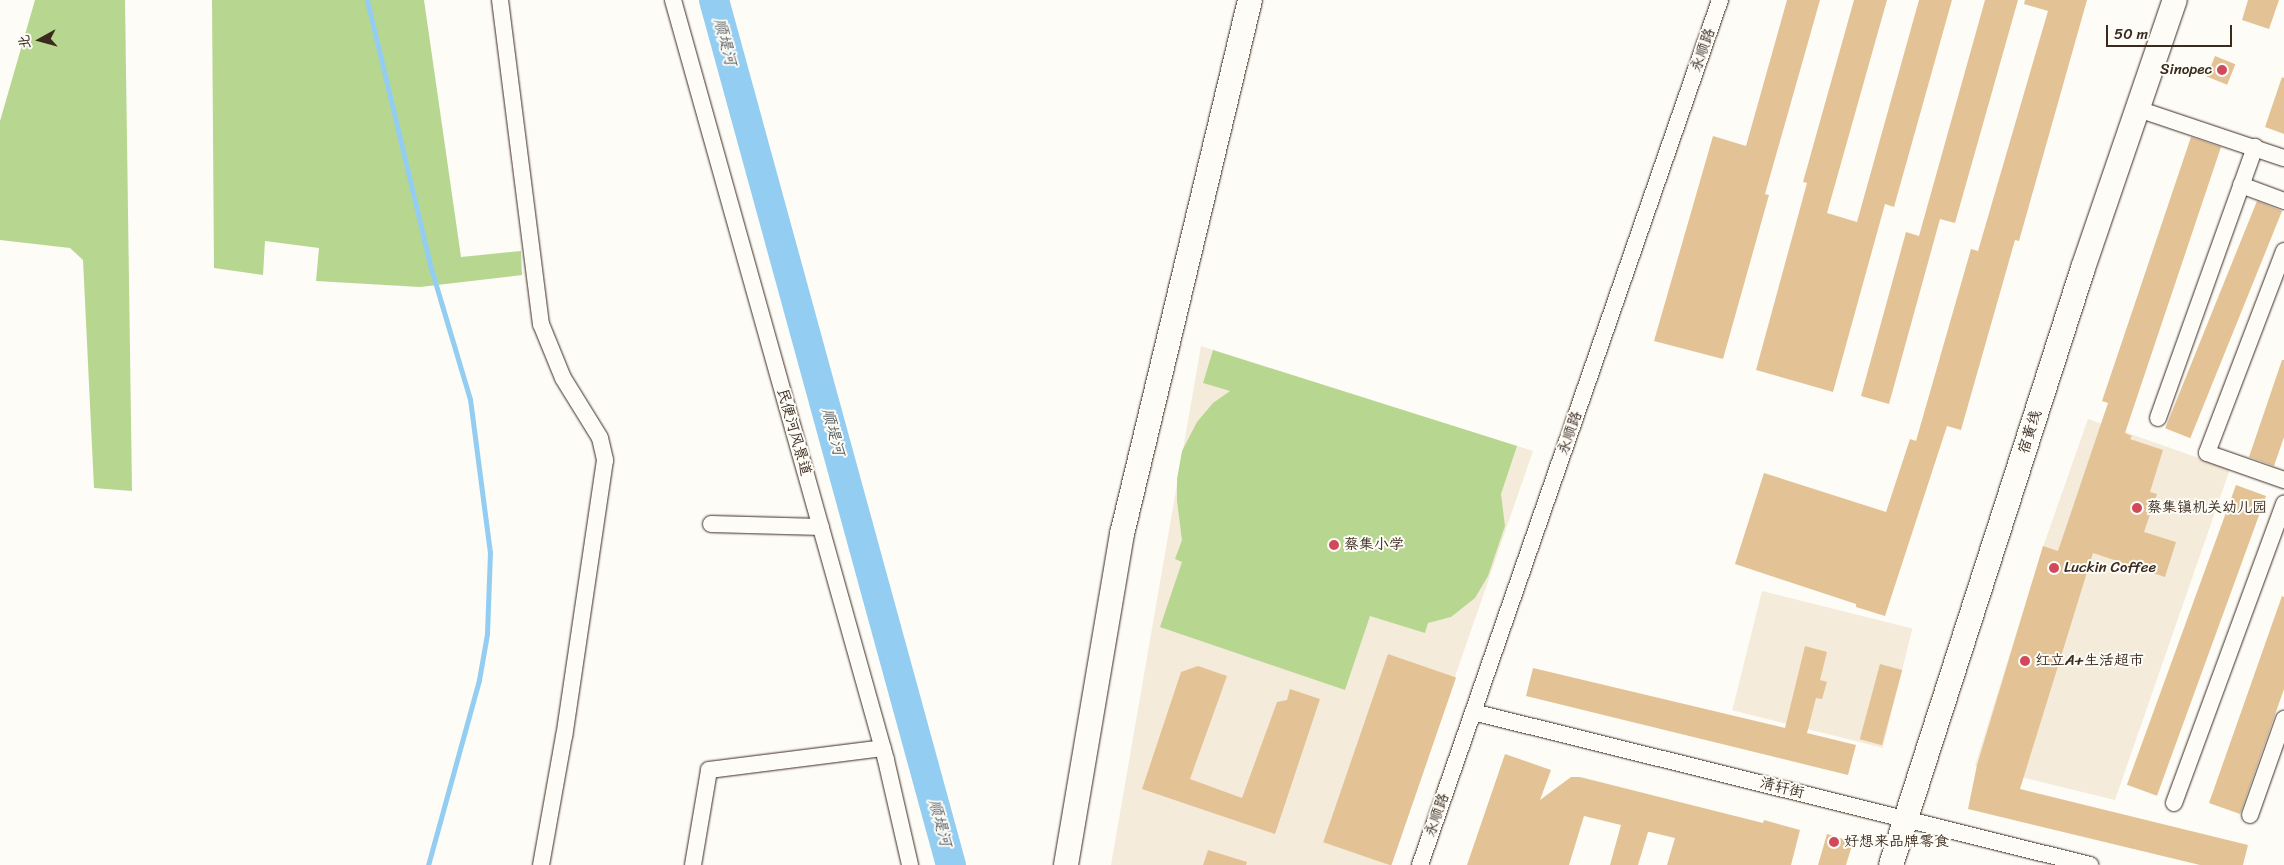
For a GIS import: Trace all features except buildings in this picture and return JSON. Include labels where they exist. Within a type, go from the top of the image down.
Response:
[{"type":"main road","points":[[1066,865],[1122,534],[1250,0]]},
{"type":"main road","name":"宿黄线","points":[[1891,865],[2083,268],[2175,0]]},
{"type":"street","points":[[500,0],[541,324],[563,378],[600,438],[604,460],[564,736],[540,865]]},
{"type":"street","name":"民便河风景道","points":[[673,0],[883,748],[910,865]]},
{"type":"street","name":"永顺路","points":[[1420,865],[1720,0]]},
{"type":"street","points":[[2138,109],[2284,158]]},
{"type":"street","points":[[2158,418],[2255,148]]},
{"type":"street","points":[[2241,185],[2284,201]]},
{"type":"street","points":[[2284,252],[2207,453],[2284,480]]},
{"type":"street","points":[[2174,803],[2284,504]]},
{"type":"street","points":[[711,524],[821,528]]},
{"type":"street","name":"清轩街","points":[[1473,712],[2090,865]]},
{"type":"street","points":[[2250,814],[2284,719]]},
{"type":"street","points":[[694,865],[708,770],[883,748]]},
{"type":"shaded area","name":"蔡集小学","points":[[1201,346],[1533,451],[1390,865],[1111,865]]},
{"type":"shaded area","points":[[2088,419],[2230,469],[2115,800],[1975,766],[2043,547]]},
{"type":"shaded area","points":[[1762,591],[1912,628],[1883,748],[1732,710]]},
{"type":"green space","points":[[35,0],[125,0],[132,491],[94,488],[83,260],[70,248],[0,240],[0,121]]},
{"type":"green space","points":[[212,0],[424,0],[461,257],[521,251],[522,275],[420,287],[316,281],[319,248],[265,241],[263,275],[214,268]]},
{"type":"green space","points":[[1213,350],[1517,446],[1501,494],[1505,526],[1488,576],[1475,598],[1451,617],[1428,623],[1425,633],[1370,616],[1345,690],[1160,627],[1182,562],[1175,559],[1182,540],[1177,501],[1177,479],[1182,451],[1197,422],[1213,403],[1230,391],[1203,383]]},
{"type":"waterway","points":[[367,0],[430,265],[470,399],[490,552],[487,634],[479,680],[428,865]]},
{"type":"waterway","name":"顺堤河","points":[[714,0],[951,865]]},
{"type":"place","name":"Sinopec","points":[[2222,70]]},
{"type":"place","name":"蔡集镇机关幼儿园","points":[[2137,508]]},
{"type":"place","name":"蔡集小学","points":[[1334,545]]},
{"type":"place","name":"Luckin Coffee","points":[[2054,568]]},
{"type":"place","name":"红立A+生活超市","points":[[2025,661]]},
{"type":"place","name":"好想来品牌零食","points":[[1834,842]]}]
